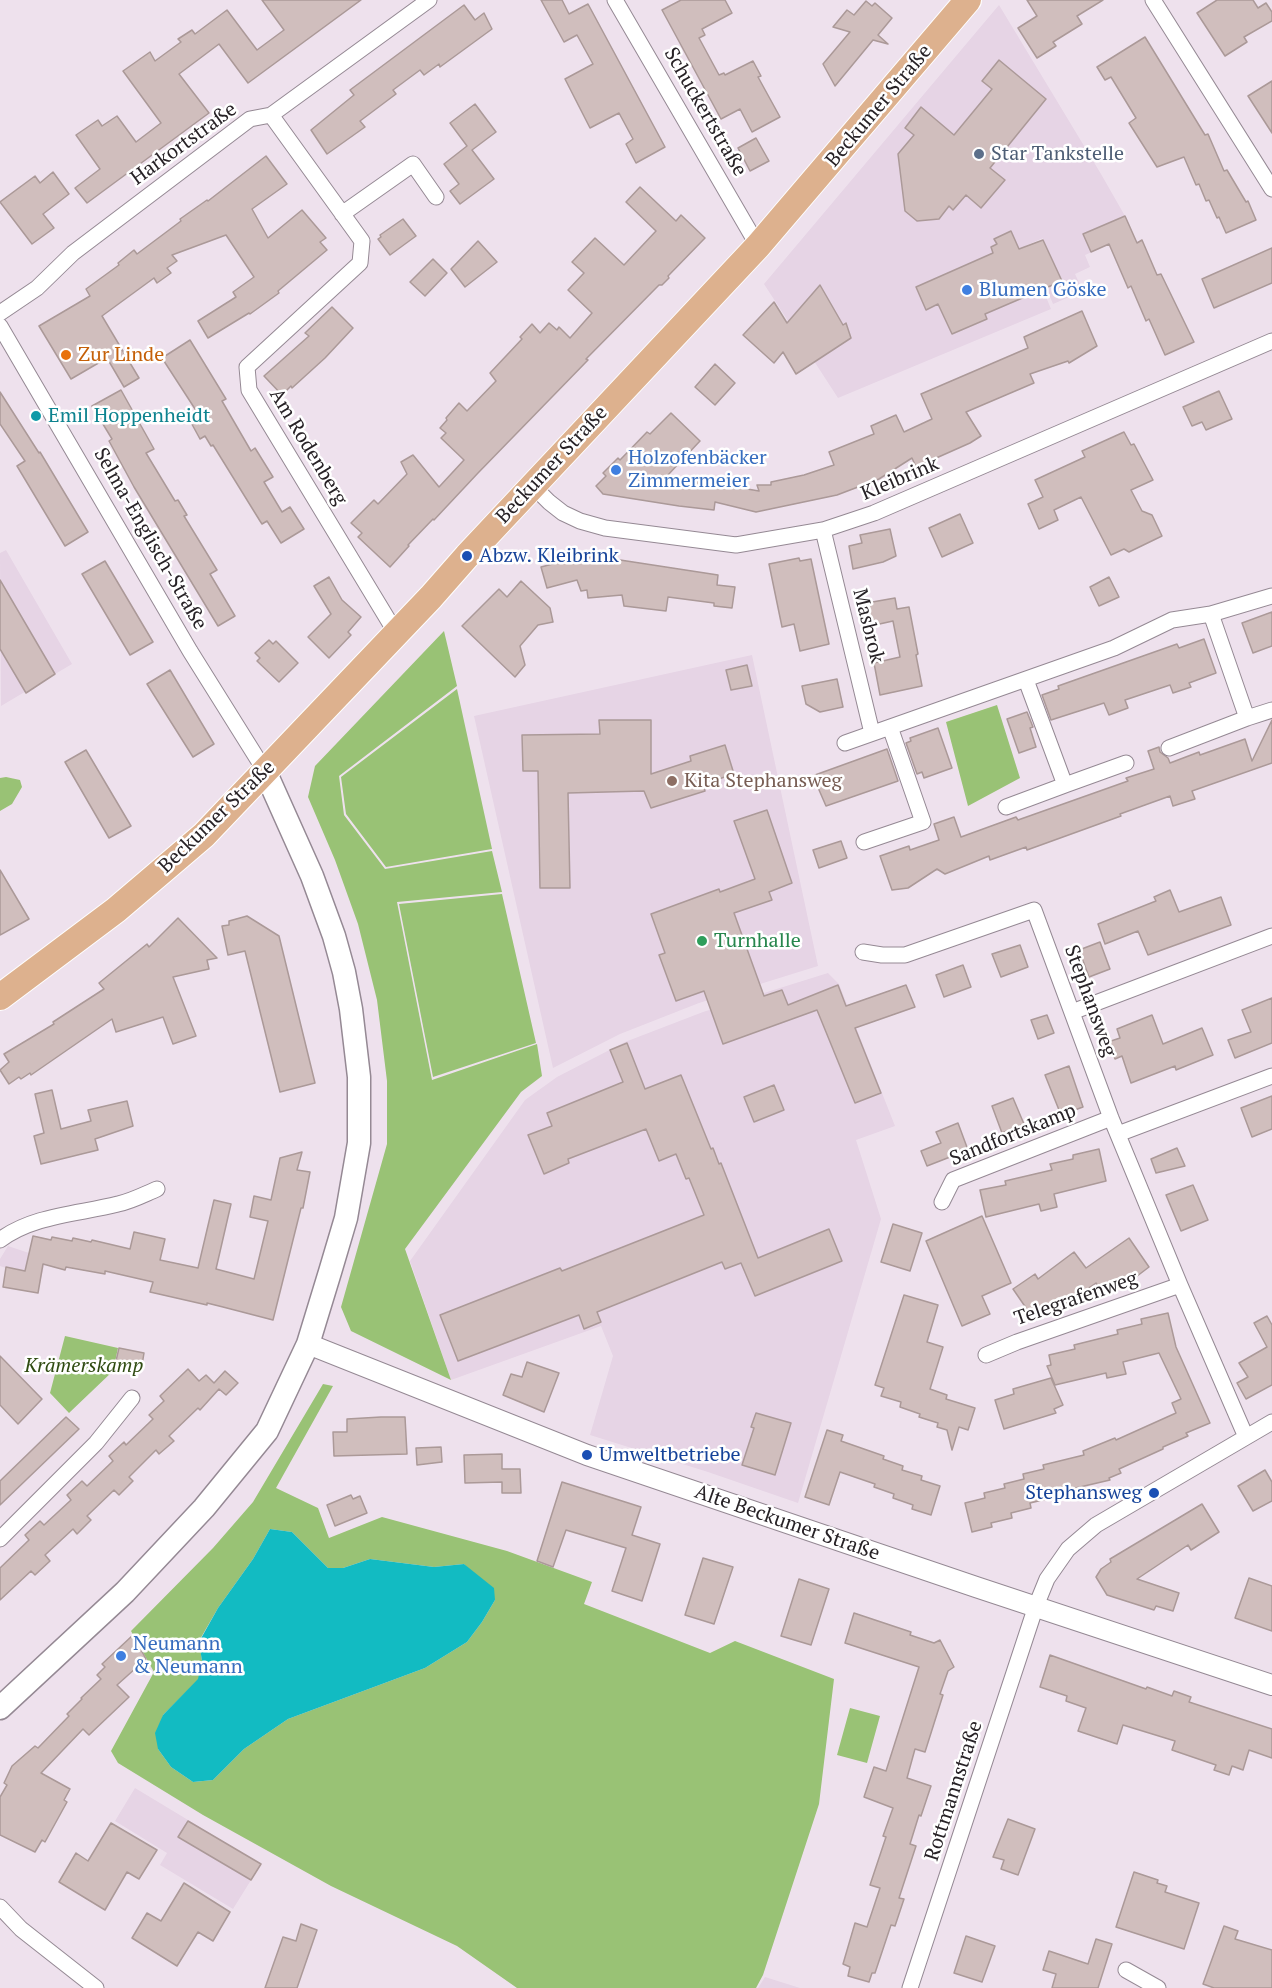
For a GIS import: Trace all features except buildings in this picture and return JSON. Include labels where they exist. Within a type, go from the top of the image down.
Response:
[{"type":"main road","name":"Beckumer Straße","points":[[3,988],[125,903],[204,835],[758,246],[968,0]]},
{"type":"main road","points":[[0,1708],[125,1592],[204,1508],[267,1431],[308,1344],[346,1218],[359,1143],[359,1077],[351,1009],[334,936],[312,876],[265,771]]},
{"type":"street","name":"Harkortstraße","points":[[0,313],[37,288],[73,253],[250,119],[272,115],[429,0]]},
{"type":"street","name":"Schuckertstraße","points":[[615,0],[758,246]]},
{"type":"street","points":[[1158,2],[1272,189]]},
{"type":"street","name":"Am Rodenberg","points":[[272,115],[362,241],[360,263],[247,367],[249,390],[396,633]]},
{"type":"street","points":[[342,214],[413,164],[435,196]]},
{"type":"street","name":"Selma-Englisch-Straße","points":[[0,326],[190,651],[265,771]]},
{"type":"street","name":"Kleibrink","points":[[533,486],[563,513],[580,521],[605,528],[736,545],[823,530],[874,513],[1272,341]]},
{"type":"street","name":"Masbrok","points":[[823,530],[872,733]]},
{"type":"street","points":[[845,744],[1114,648],[1172,620],[1211,614],[1272,596]]},
{"type":"street","points":[[1211,614],[1247,718]]},
{"type":"street","points":[[1026,680],[1065,785]]},
{"type":"street","points":[[1169,747],[1272,710]]},
{"type":"street","points":[[864,842],[923,822],[890,727]]},
{"type":"street","points":[[1006,807],[1126,763]]},
{"type":"street","name":"Stephansweg","points":[[863,952],[905,955],[1034,910],[1111,1118],[1246,1437]]},
{"type":"street","points":[[1072,1012],[1272,936]]},
{"type":"street","points":[[1118,1134],[1272,1076]]},
{"type":"street","name":"Sandfortskamp","points":[[942,1202],[953,1180],[1111,1118]]},
{"type":"street","points":[[0,1240],[15,1230],[31,1224],[121,1203],[157,1189]]},
{"type":"street","name":"Telegrafenweg","points":[[986,1355],[1180,1285]]},
{"type":"street","name":"Alte Beckumer Straße","points":[[308,1344],[588,1455],[1272,1685]]},
{"type":"street","points":[[0,1539],[96,1443],[132,1398]]},
{"type":"street","name":"Rottmannstraße","points":[[910,1988],[1036,1606],[1047,1580],[1068,1549],[1096,1525],[1272,1422]]},
{"type":"street","points":[[0,1907],[21,1929],[96,1988]]},
{"type":"street","points":[[1126,1970],[1158,1988]]},
{"type":"shaded area","points":[[999,5],[1101,174],[1133,234],[1085,255],[1090,267],[1075,274],[1083,291],[1053,304],[1029,246],[1043,238],[1025,246],[1051,309],[838,398],[764,284]]},
{"type":"shaded area","points":[[6,550],[72,664],[1,706],[0,553]]},
{"type":"shaded area","points":[[752,655],[818,966],[699,1003],[620,1034],[553,1068],[474,716]]},
{"type":"shaded area","points":[[828,973],[839,984],[895,1126],[856,1140],[881,1219],[798,1503],[590,1435],[613,1356],[601,1326],[451,1380],[410,1261],[525,1100],[557,1077],[625,1042],[703,1012]]},
{"type":"shaded area","points":[[33,1236],[50,1239],[38,1293],[3,1287],[6,1268],[0,1266],[0,1259],[8,1246],[29,1253]]},
{"type":"shaded area","points":[[135,1788],[261,1864],[233,1909],[160,1865],[167,1853],[115,1821]]},
{"type":"shaded area","points":[[765,1977],[800,1988],[758,1988]]},
{"type":"green space","points":[[444,631],[457,686],[339,776],[344,815],[385,869],[492,851],[502,892],[397,902],[432,1080],[537,1044],[542,1076],[521,1092],[405,1249],[451,1380],[351,1331],[341,1307],[387,1144],[387,1081],[377,1000],[358,924],[335,860],[308,797],[315,766]]},
{"type":"green space","points":[[457,689],[492,849],[386,867],[346,814],[341,777]]},
{"type":"green space","points":[[997,705],[1020,778],[968,806],[946,722]]},
{"type":"green space","points":[[0,778],[20,780],[22,787],[12,804],[0,811]]},
{"type":"green space","points":[[502,894],[536,1043],[433,1077],[399,904]]},
{"type":"green space","name":"Krämerskamp","points":[[65,1336],[118,1348],[113,1371],[69,1413],[50,1393]]},
{"type":"green space","points":[[323,1384],[333,1386],[276,1488],[318,1508],[329,1538],[382,1517],[507,1551],[592,1582],[584,1604],[710,1653],[735,1641],[834,1679],[819,1804],[763,1975],[756,1988],[517,1988],[457,1946],[331,1886],[203,1815],[118,1763],[111,1751],[154,1672],[131,1631],[213,1548],[253,1502]],"holes":[[[270,1529],[292,1532],[328,1568],[343,1568],[370,1559],[434,1567],[464,1564],[495,1600],[467,1642],[425,1668],[288,1719],[244,1749],[213,1780],[193,1782],[171,1767],[158,1749],[163,1715],[199,1679],[202,1661],[199,1641]]]},
{"type":"green space","points":[[850,1708],[880,1716],[867,1763],[837,1755]]},
{"type":"water","points":[[270,1529],[292,1532],[328,1568],[343,1568],[370,1559],[434,1567],[464,1564],[494,1588],[495,1600],[467,1642],[425,1668],[288,1719],[244,1749],[213,1780],[193,1782],[171,1767],[158,1749],[155,1733],[163,1715],[198,1679],[202,1661],[199,1642],[218,1608],[253,1559]]},
{"type":"waterway","points":[[184,1643],[205,1642]]},
{"type":"place","name":"Star Tankstelle","points":[[979,154]]},
{"type":"place","name":"Blumen Göske","points":[[967,290]]},
{"type":"place","name":"Zur Linde","points":[[66,355]]},
{"type":"place","name":"Emil Hoppenheidt","points":[[36,416]]},
{"type":"place","name":"Holzofenbäcker Zimmermeier","points":[[616,470]]},
{"type":"place","name":"Abzw. Kleibrink","points":[[467,556]]},
{"type":"place","name":"Kita Stephansweg","points":[[672,781]]},
{"type":"place","name":"Turnhalle","points":[[702,941]]},
{"type":"place","name":"Umweltbetriebe","points":[[587,1455]]},
{"type":"place","name":"Stephansweg","points":[[1154,1493]]},
{"type":"place","name":"Neumann & Neumann","points":[[121,1656]]}]
